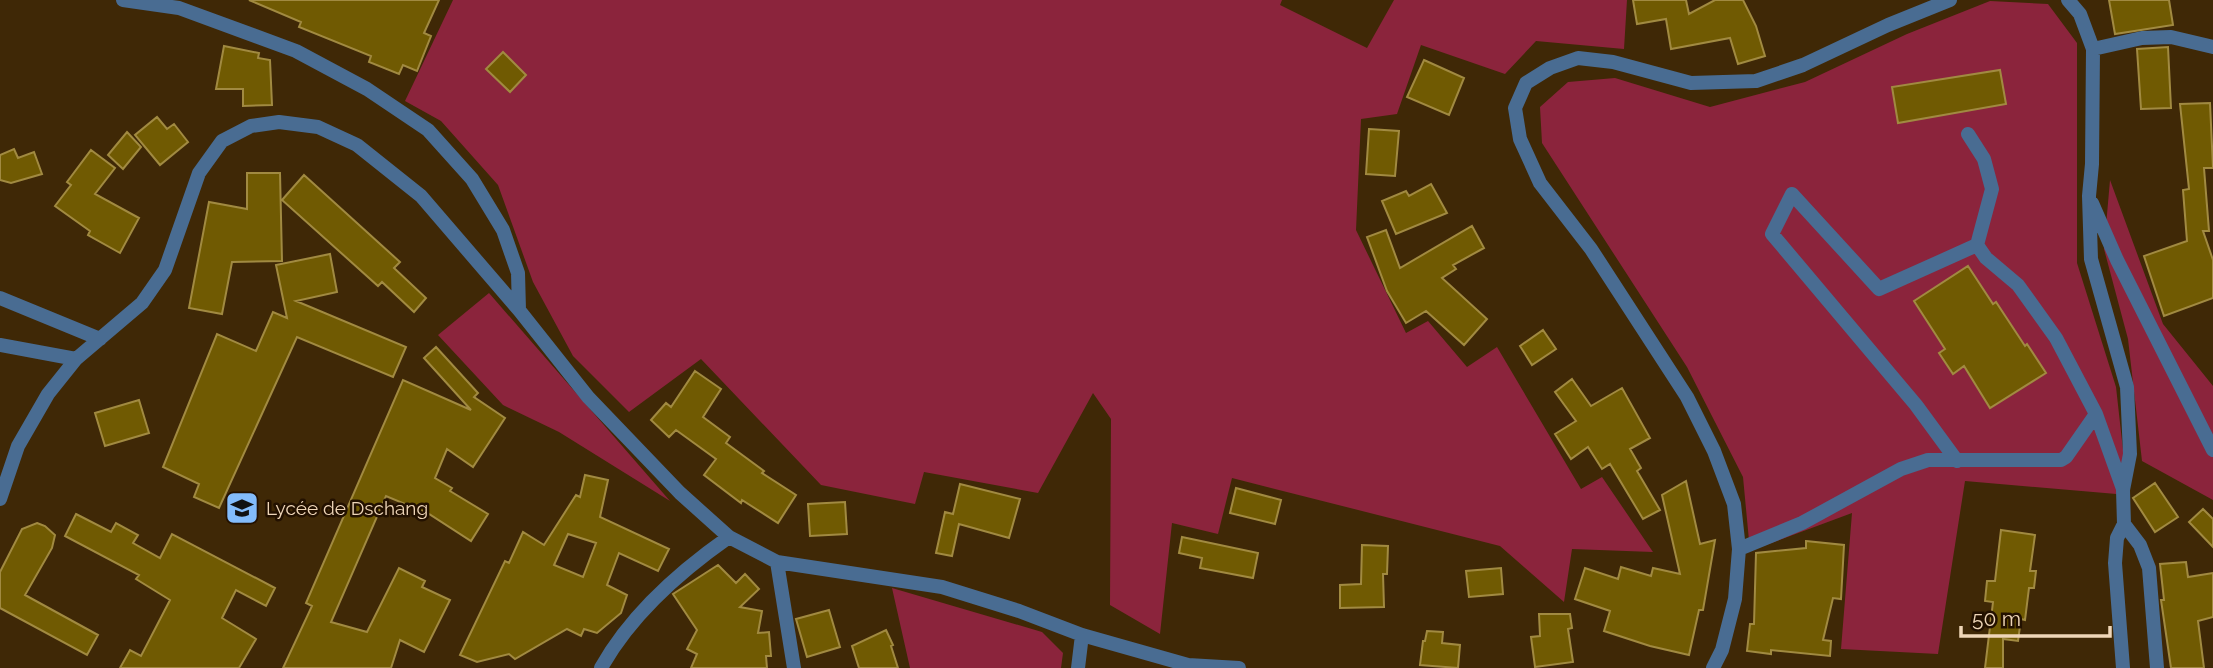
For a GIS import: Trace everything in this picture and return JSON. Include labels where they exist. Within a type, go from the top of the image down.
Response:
[{"type":"street","points":[[123,0],[178,8],[296,51],[367,89],[428,130],[472,179],[503,230],[518,274],[519,310]]},
{"type":"street","points":[[1713,668],[1722,650],[1735,599],[1739,549],[1734,504],[1714,451],[1687,397],[1591,249],[1540,183],[1520,139],[1515,108],[1526,83],[1550,68],[1578,58],[1613,62],[1691,83],[1756,81],[1803,65],[1888,25],[1950,0]]},
{"type":"street","points":[[2068,0],[2081,14],[2093,49],[2092,164],[2089,196],[2091,259],[2127,387],[2130,454],[2123,490],[2124,524],[2116,538],[2115,563],[2123,668]]},
{"type":"street","points":[[2093,49],[2142,38],[2171,37],[2213,47]]},
{"type":"street","points":[[0,499],[18,446],[48,394],[76,359],[142,303],[164,270],[199,173],[222,141],[251,126],[279,122],[318,127],[357,145],[421,196],[519,310],[588,397],[680,493],[729,537],[777,562],[942,587],[1019,611],[1082,635],[1188,665],[1239,668]]},
{"type":"street","points":[[1968,135],[1984,159],[1992,189],[1977,245],[1986,258],[2018,285],[2056,338],[2096,414],[2123,490]]},
{"type":"street","points":[[1956,461],[1916,405],[1772,234],[1792,194],[1879,289],[1977,245]]},
{"type":"street","points":[[2089,196],[2117,260],[2213,450]]},
{"type":"street","points":[[0,298],[100,339]]},
{"type":"street","points":[[0,345],[76,359]]},
{"type":"street","points":[[1739,549],[1802,523],[1901,468],[1928,460],[2061,460],[2066,457],[2096,414]]},
{"type":"street","points":[[2124,524],[2140,545],[2149,568],[2157,668]]},
{"type":"street","points":[[601,668],[636,616],[698,559],[729,537]]},
{"type":"street","points":[[777,562],[794,668]]},
{"type":"street","points":[[1078,668],[1082,635]]},
{"type":"shaded area","points":[[453,0],[1282,0],[1280,5],[1367,48],[1394,0],[1627,0],[1624,49],[1536,41],[1505,74],[1421,45],[1397,114],[1361,119],[1356,230],[1406,333],[1428,321],[1467,367],[1497,347],[1581,489],[1602,477],[1653,552],[1572,549],[1564,602],[1500,546],[1232,478],[1218,534],[1172,523],[1160,634],[1110,605],[1111,419],[1093,393],[1038,493],[924,472],[915,504],[821,485],[701,359],[629,412],[573,356],[533,282],[498,185],[441,121],[405,101]]},
{"type":"shaded area","points":[[1990,1],[2048,4],[2077,43],[2077,263],[2116,387],[2128,495],[1965,481],[1938,654],[1841,649],[1852,513],[1750,551],[1743,477],[1687,367],[1542,143],[1540,107],[1568,82],[1615,78],[1710,107],[1805,82],[1907,34]]},
{"type":"shaded area","points":[[2110,180],[2163,324],[2213,386],[2213,500],[2142,461],[2128,339],[2104,249]]},
{"type":"shaded area","points":[[489,293],[670,501],[559,432],[503,405],[438,335]]},
{"type":"shaded area","points":[[892,588],[1042,632],[1063,653],[1061,668],[910,668]]},
{"type":"building","points":[[249,0],[439,0],[424,33],[431,36],[417,71],[403,65],[399,74],[369,62],[371,56],[299,27],[301,22]]},
{"type":"building","points":[[1633,0],[1686,0],[1689,14],[1715,0],[1743,0],[1756,26],[1765,56],[1738,64],[1730,38],[1671,49],[1666,19],[1637,24]]},
{"type":"building","points":[[2109,0],[2169,0],[2173,25],[2115,34]]},
{"type":"building","points":[[224,46],[259,53],[258,58],[270,60],[272,105],[243,106],[243,89],[216,89]]},
{"type":"building","points":[[2168,47],[2171,108],[2141,109],[2137,49]]},
{"type":"building","points":[[503,52],[526,75],[510,92],[486,69]]},
{"type":"building","points":[[1424,60],[1464,78],[1449,115],[1407,97]]},
{"type":"building","points":[[2000,70],[2006,104],[1898,123],[1892,87]]},
{"type":"building","points":[[2210,103],[2213,168],[2204,168],[2209,231],[2203,231],[2213,260],[2213,298],[2164,316],[2144,256],[2187,241],[2183,190],[2189,189],[2180,104]]},
{"type":"building","points":[[157,117],[167,129],[174,124],[188,142],[160,165],[135,135]]},
{"type":"building","points":[[1369,129],[1399,131],[1395,176],[1366,174]]},
{"type":"building","points":[[127,132],[141,147],[123,169],[108,155]]},
{"type":"building","points":[[14,149],[18,158],[34,152],[42,174],[11,183],[0,180],[0,155]]},
{"type":"building","points":[[91,150],[115,168],[95,194],[139,218],[120,253],[88,235],[90,231],[55,206],[71,185],[67,182]]},
{"type":"building","points":[[247,173],[280,173],[282,261],[232,262],[222,314],[189,308],[209,202],[247,209]]},
{"type":"building","points":[[304,175],[400,262],[394,268],[426,298],[414,312],[382,282],[378,286],[282,200]]},
{"type":"building","points":[[1431,184],[1447,213],[1396,234],[1382,201],[1406,191],[1409,196]]},
{"type":"building","points":[[1472,226],[1484,248],[1453,265],[1456,269],[1442,278],[1487,319],[1464,345],[1426,311],[1406,323],[1387,291],[1367,237],[1386,230],[1400,268]]},
{"type":"building","points":[[330,254],[337,292],[296,301],[406,347],[393,377],[297,337],[219,508],[194,497],[199,484],[163,467],[217,334],[256,351],[273,312],[287,318],[276,265]]},
{"type":"building","points":[[1968,266],[1993,304],[1996,302],[2046,373],[1990,408],[1964,366],[1953,374],[1939,353],[1945,349],[1914,301]]},
{"type":"building","points":[[1543,330],[1556,349],[1532,365],[1520,346]]},
{"type":"building","points":[[436,347],[478,393],[474,397],[505,418],[473,467],[447,449],[435,478],[452,488],[450,491],[488,514],[471,541],[429,514],[386,496],[331,622],[367,632],[399,568],[425,581],[422,587],[450,600],[424,652],[400,640],[391,668],[283,668],[312,606],[306,603],[403,380],[471,410],[424,358]]},
{"type":"building","points":[[695,371],[721,389],[703,417],[730,437],[726,443],[764,471],[762,473],[796,495],[778,523],[742,500],[741,503],[704,475],[716,459],[676,430],[669,437],[651,420],[666,403],[671,407]]},
{"type":"building","points":[[1572,379],[1591,406],[1622,388],[1650,438],[1630,449],[1641,468],[1637,471],[1660,510],[1643,519],[1610,464],[1602,469],[1588,447],[1571,459],[1555,434],[1576,421],[1555,392]]},
{"type":"building","points":[[139,400],[149,433],[105,446],[95,413]]},
{"type":"building","points":[[585,475],[608,480],[600,517],[669,549],[658,571],[619,553],[607,585],[627,595],[621,613],[597,633],[584,629],[581,636],[567,629],[515,659],[509,654],[477,662],[460,655],[505,561],[509,563],[523,532],[544,545],[576,495],[580,497]],"holes":[[[568,534],[596,543],[583,577],[554,565]]]},
{"type":"building","points":[[1686,481],[1700,544],[1715,540],[1703,610],[1699,610],[1689,655],[1604,631],[1610,611],[1575,599],[1585,568],[1618,579],[1621,567],[1651,576],[1653,568],[1680,574],[1662,495]]},
{"type":"building","points":[[2155,483],[2178,517],[2155,532],[2133,498]]},
{"type":"building","points":[[960,484],[1020,499],[1009,538],[959,524],[952,556],[936,553],[945,512],[953,514]]},
{"type":"building","points":[[1236,488],[1281,500],[1275,524],[1230,513]]},
{"type":"building","points":[[845,502],[847,534],[810,536],[808,504]]},
{"type":"building","points":[[2203,509],[2213,519],[2213,547],[2189,522]]},
{"type":"building","points":[[76,514],[111,532],[116,523],[138,535],[133,543],[160,558],[172,534],[275,588],[266,606],[236,590],[222,618],[256,639],[239,668],[120,668],[130,650],[141,656],[170,600],[136,579],[139,575],[65,536]]},
{"type":"building","points":[[37,523],[55,535],[52,548],[25,595],[98,635],[87,655],[0,608],[0,572],[22,529]]},
{"type":"building","points":[[2001,530],[2035,535],[2030,571],[2036,571],[2034,588],[2029,588],[2025,620],[2021,619],[2018,641],[2003,639],[2003,668],[1985,668],[1993,602],[1985,601],[1987,581],[1995,581]]},
{"type":"building","points":[[1182,537],[1258,553],[1253,578],[1200,568],[1202,558],[1179,553]]},
{"type":"building","points":[[1806,541],[1844,545],[1841,599],[1833,598],[1823,640],[1831,641],[1830,656],[1771,650],[1771,654],[1747,651],[1750,624],[1754,624],[1756,553],[1806,548]]},
{"type":"building","points":[[1362,545],[1388,546],[1387,574],[1383,574],[1384,607],[1340,608],[1340,585],[1361,584]]},
{"type":"building","points":[[2186,562],[2188,577],[2213,573],[2213,617],[2198,621],[2204,668],[2171,668],[2161,600],[2164,600],[2160,564]]},
{"type":"building","points":[[718,565],[736,583],[745,574],[759,589],[740,607],[762,611],[758,633],[769,632],[771,656],[766,656],[767,668],[691,668],[697,654],[687,649],[697,630],[673,594]]},
{"type":"building","points":[[1501,568],[1503,594],[1469,597],[1466,571]]},
{"type":"building","points":[[829,610],[840,647],[807,657],[796,619]]},
{"type":"building","points":[[1539,614],[1570,614],[1572,628],[1568,629],[1573,662],[1535,667],[1531,637],[1540,636]]},
{"type":"building","points":[[886,630],[893,645],[891,646],[898,668],[859,668],[852,646]]},
{"type":"building","points":[[1427,631],[1443,632],[1442,643],[1460,645],[1458,668],[1420,665]]},
{"type":"place","name":"Lycée de Dschang","points":[[242,508]]}]
